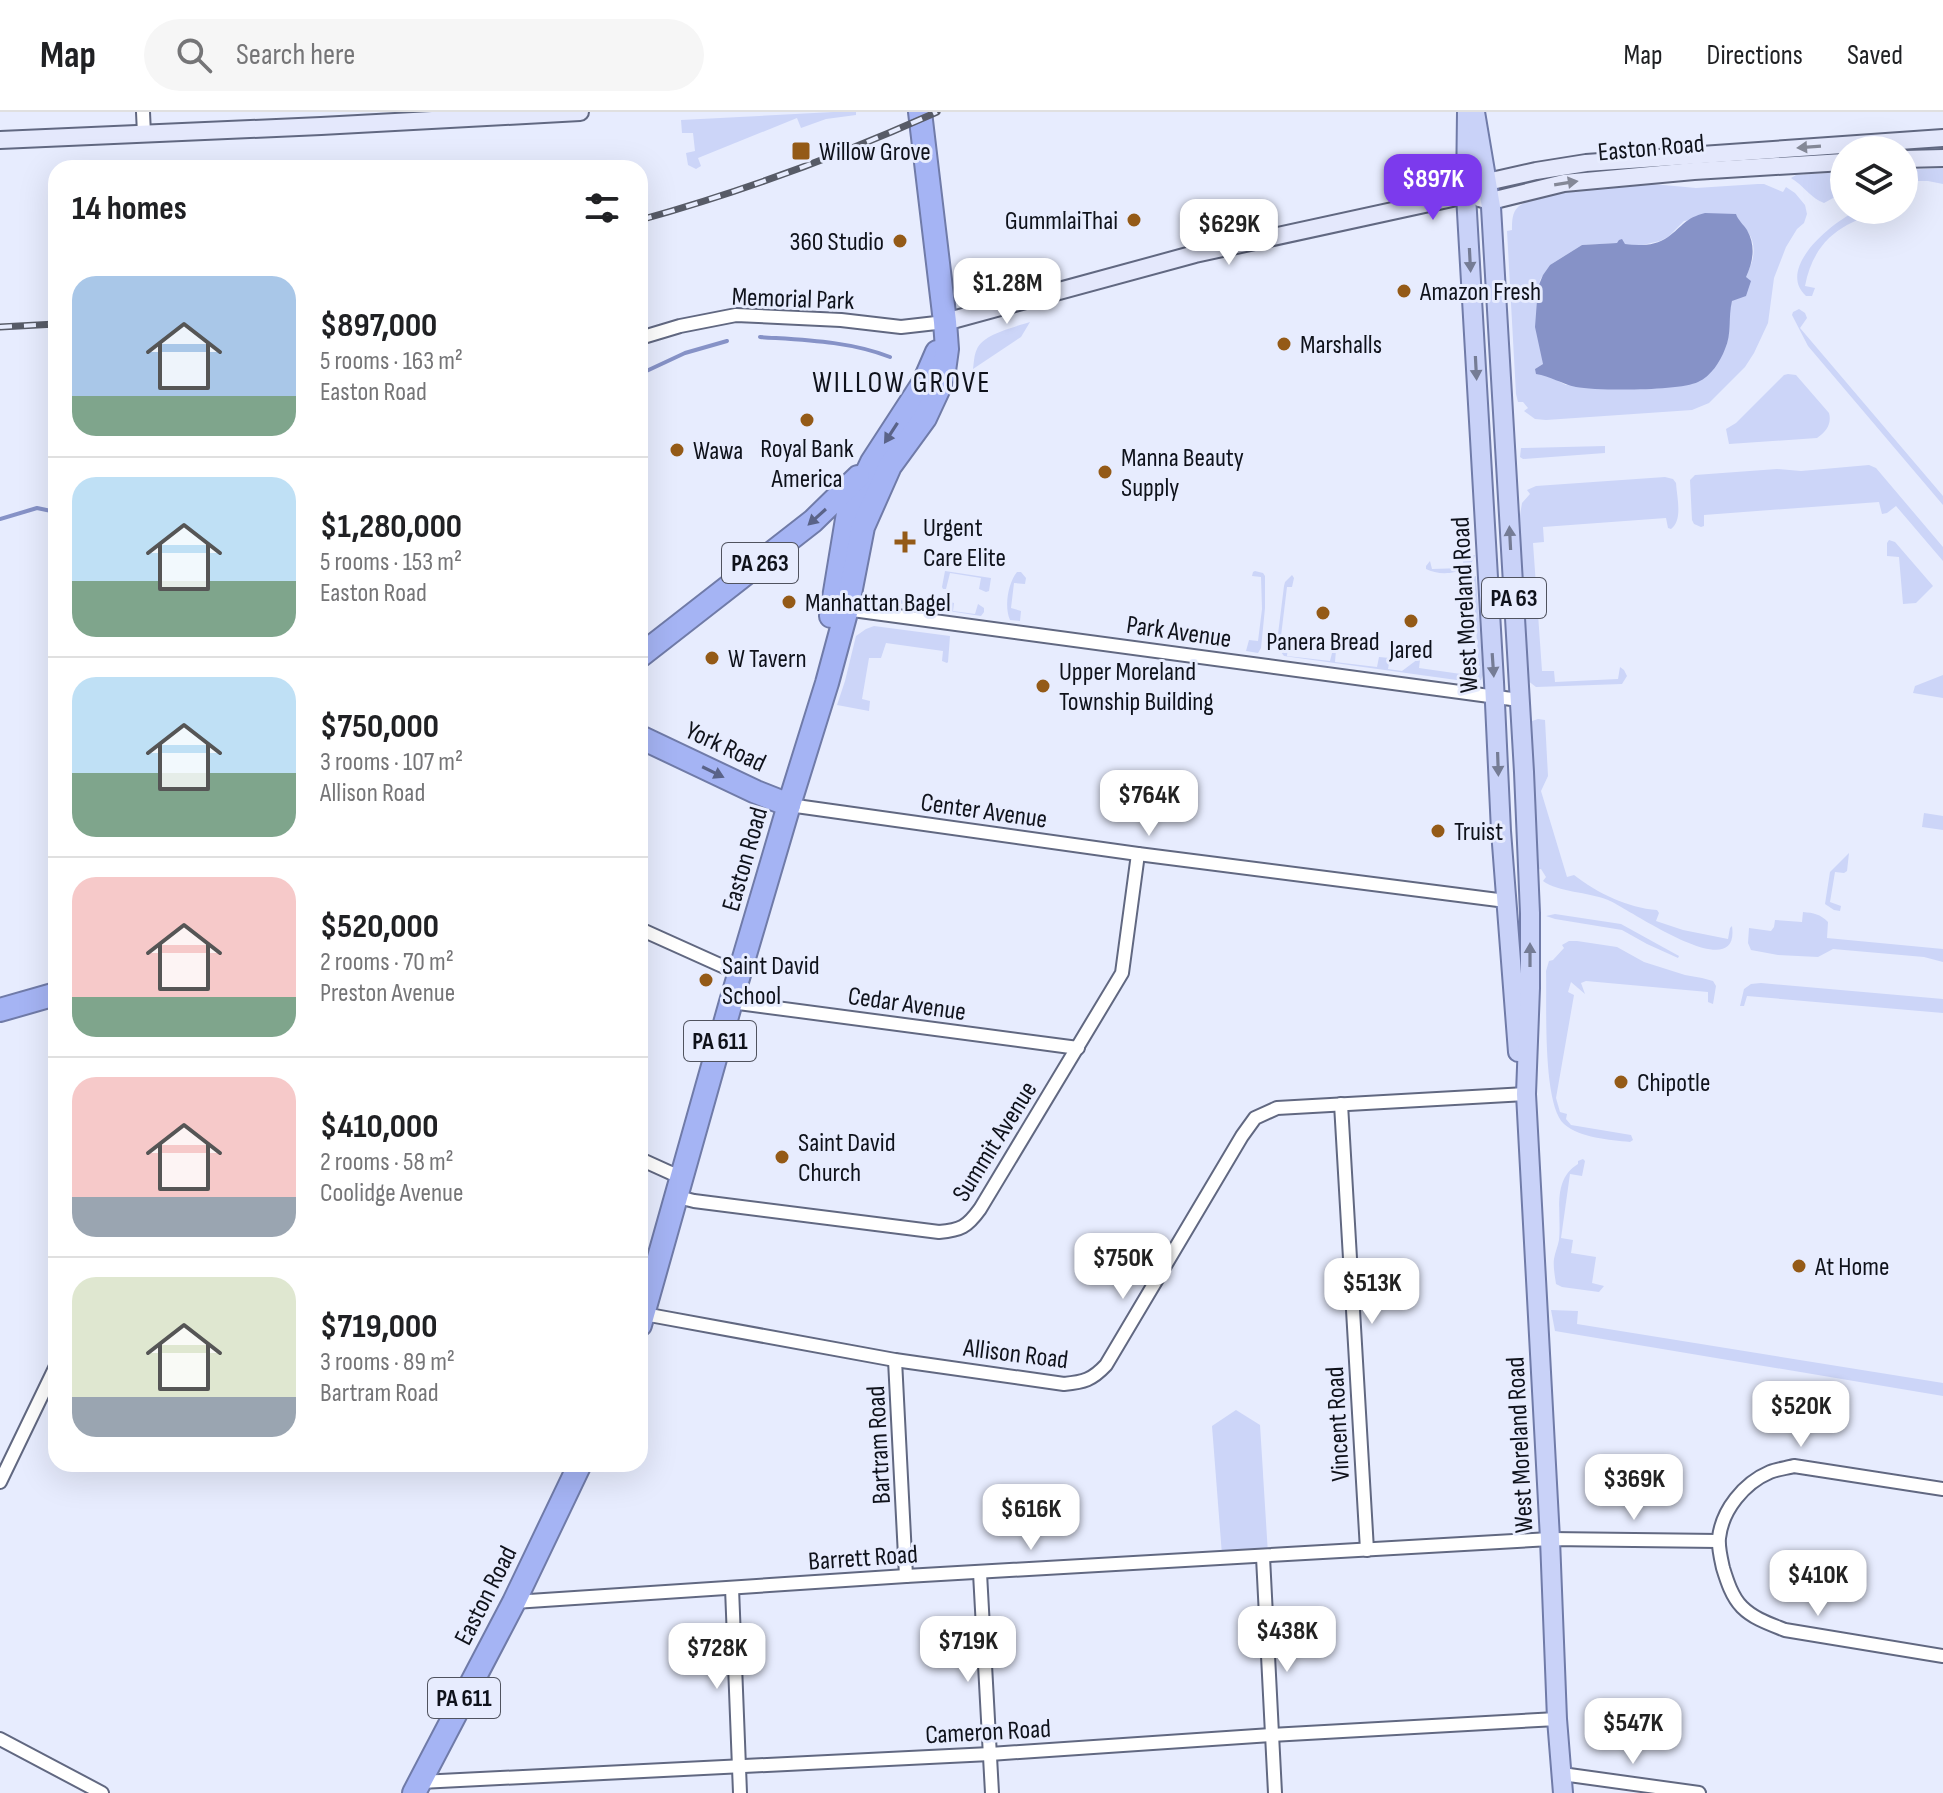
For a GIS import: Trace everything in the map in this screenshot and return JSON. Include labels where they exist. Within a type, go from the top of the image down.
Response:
[{"type":"highway","name":"PA 611","points":[[920,112],[945,322]]},
{"type":"highway","name":"Easton Road","points":[[840,608],[848,513],[872,462],[924,382],[936,355],[945,322]]},
{"type":"highway","name":"Easton Road","points":[[648,1299],[731,1002],[812,732],[840,608],[863,527],[890,466],[925,418],[938,390],[945,360],[945,322]]},
{"type":"highway","name":"PA 263","points":[[648,650],[813,521],[872,462]]},
{"type":"highway","name":"York Road","points":[[648,741],[789,805]]},
{"type":"highway","points":[[0,1010],[48,996]]},
{"type":"highway","name":"Easton Road","points":[[417,1787],[514,1602],[576,1472]]},
{"type":"main road","points":[[0,140],[144,134],[320,119],[580,112]]},
{"type":"main road","name":"West Moreland Road","points":[[1467,112],[1466,195],[1506,901],[1516,1041],[1526,1094]]},
{"type":"main road","name":"West Moreland Road","points":[[1475,112],[1491,201],[1524,772],[1530,913],[1526,1094],[1563,1793]]},
{"type":"main road","name":"Easton Road","points":[[945,322],[1195,254],[1466,195],[1487,182],[1536,171],[1586,163],[1943,138]]},
{"type":"main road","points":[[1918,159],[1943,158]]},
{"type":"main road","name":"Easton Road","points":[[1466,195],[1491,201],[1564,183],[1830,163]]},
{"type":"street","points":[[143,112],[144,134]]},
{"type":"street","name":"Memorial Park","points":[[648,336],[736,315],[841,320],[901,327],[945,322]]},
{"type":"street","name":"Park Avenue","points":[[840,608],[1519,700]]},
{"type":"street","name":"Center Avenue","points":[[789,805],[1506,901]]},
{"type":"street","name":"Summit Avenue","points":[[648,1165],[694,1201],[924,1231],[959,1230],[980,1209],[1122,973],[1138,854]]},
{"type":"street","points":[[648,933],[740,974]]},
{"type":"street","name":"Cedar Avenue","points":[[731,1002],[1078,1048]]},
{"type":"street","name":"Allison Road","points":[[648,1321],[1064,1384],[1082,1382],[1097,1375],[1106,1365],[1255,1118],[1277,1108],[1526,1094]]},
{"type":"street","name":"Vincent Road","points":[[1341,1104],[1367,1550]]},
{"type":"street","name":"Bartram Road","points":[[895,1360],[906,1576]]},
{"type":"street","points":[[0,1482],[48,1383]]},
{"type":"street","points":[[1943,1489],[1794,1466],[1770,1472],[1749,1485],[1734,1501],[1723,1522],[1718,1541],[1729,1586],[1741,1606],[1762,1621],[1785,1630],[1943,1656]]},
{"type":"street","name":"Barrett Road","points":[[514,1602],[1550,1539],[1718,1541]]},
{"type":"street","points":[[1263,1557],[1275,1793]]},
{"type":"street","points":[[980,1573],[992,1793]]},
{"type":"street","points":[[732,1588],[740,1793]]},
{"type":"street","name":"Cameron Road","points":[[417,1787],[1557,1719]]},
{"type":"street","points":[[0,1739],[102,1793]]},
{"type":"street","points":[[1562,1774],[1699,1793]]},
{"type":"shaded area","points":[[856,112],[856,115],[826,119],[801,128],[797,118],[698,158],[701,166],[696,169],[688,165],[686,153],[695,151],[693,133],[682,133],[681,120]]},
{"type":"shaded area","points":[[1943,168],[1943,184],[1918,181],[1918,169]]},
{"type":"shaded area","points":[[1830,173],[1830,200],[1824,203],[1815,198],[1791,178]]},
{"type":"shaded area","points":[[1642,183],[1696,188],[1764,184],[1783,192],[1786,187],[1795,193],[1805,205],[1807,214],[1786,247],[1774,278],[1768,323],[1745,367],[1709,403],[1692,410],[1535,419],[1524,411],[1528,408],[1523,402],[1518,402],[1516,394],[1507,231],[1512,230],[1515,212],[1518,207],[1540,197]],"holes":[[[1735,214],[1751,236],[1754,248],[1748,271],[1732,302],[1728,323],[1566,385],[1535,369],[1543,364],[1537,296],[1540,280],[1550,265],[1582,245],[1618,243],[1638,246],[1668,237],[1684,221]]]},
{"type":"shaded area","points":[[1705,213],[1736,214],[1750,236],[1752,248],[1752,260],[1746,277],[1751,281],[1746,296],[1732,301],[1727,343],[1718,364],[1707,376],[1688,385],[1619,390],[1576,387],[1536,374],[1535,369],[1543,364],[1535,327],[1538,287],[1550,265],[1582,245],[1617,243],[1622,239],[1630,245],[1658,242],[1688,220]]},
{"type":"shaded area","points":[[1836,224],[1850,224],[1825,243],[1816,255],[1805,286],[1815,288],[1812,296],[1806,296],[1798,285],[1798,272],[1803,259],[1823,234]]},
{"type":"shaded area","points":[[1799,309],[1807,318],[1800,328],[1943,496],[1943,505],[1808,346],[1792,315]]},
{"type":"shaded area","points":[[1030,322],[1021,337],[973,369],[976,351],[986,339]]},
{"type":"shaded area","points":[[1788,374],[1796,375],[1829,413],[1826,430],[1817,438],[1729,444],[1726,429]]},
{"type":"shaded area","points":[[1605,446],[1605,453],[1520,457],[1521,448]]},
{"type":"shaded area","points":[[1869,465],[1876,468],[1943,547],[1943,561],[1896,506],[1882,514],[1879,502],[1704,515],[1704,526],[1701,527],[1692,520],[1690,480],[1695,475]]},
{"type":"shaded area","points":[[1665,477],[1676,483],[1678,514],[1671,529],[1666,518],[1543,527],[1544,542],[1533,543],[1542,671],[1554,671],[1555,682],[1618,679],[1620,667],[1627,676],[1622,684],[1536,687],[1523,677],[1514,516],[1520,515],[1522,503],[1530,494],[1527,490],[1536,486]]},
{"type":"shaded area","points":[[1889,540],[1895,542],[1933,586],[1916,603],[1903,604],[1899,557],[1887,556]]},
{"type":"shaded area","points":[[1475,555],[1468,566],[1455,572],[1439,573],[1426,569],[1430,561],[1432,569],[1463,568],[1463,556]]},
{"type":"shaded area","points":[[945,571],[991,578],[989,591],[979,589],[981,578],[950,573],[946,589],[943,589]]},
{"type":"shaded area","points":[[1255,571],[1265,576],[1265,608],[1258,653],[1246,651],[1249,640],[1258,641],[1262,609],[1261,577],[1252,576]]},
{"type":"shaded area","points":[[1017,572],[1026,578],[1025,584],[1014,583],[1011,608],[1021,611],[1020,621],[1010,620],[1007,609],[1009,589]]},
{"type":"shaded area","points":[[1292,575],[1292,587],[1287,587],[1280,644],[1288,646],[1287,656],[1330,661],[1333,649],[1336,650],[1335,662],[1377,667],[1379,657],[1390,658],[1388,669],[1402,671],[1418,659],[1419,668],[1461,674],[1464,663],[1480,668],[1464,658],[1478,657],[1474,598],[1460,599],[1459,589],[1462,582],[1476,576],[1481,680],[1471,682],[1284,656],[1277,642],[1284,586]]},
{"type":"shaded area","points":[[933,594],[938,599],[954,603],[953,611],[975,614],[978,604],[984,612],[981,616],[877,600],[874,596],[931,605]]},
{"type":"shaded area","points":[[874,626],[950,636],[948,662],[942,661],[943,651],[886,643],[881,658],[869,658],[862,699],[870,701],[869,711],[837,705],[856,636]]},
{"type":"shaded area","points":[[1943,675],[1943,698],[1913,693],[1915,686]]},
{"type":"shaded area","points":[[1538,719],[1545,720],[1548,776],[1541,791],[1567,877],[1574,875],[1624,903],[1657,910],[1656,921],[1683,930],[1728,939],[1732,926],[1730,943],[1719,950],[1702,948],[1681,940],[1608,900],[1543,881],[1546,877],[1541,869],[1536,870],[1526,727]]},
{"type":"shaded area","points":[[1924,813],[1943,816],[1943,830],[1922,827]]},
{"type":"shaded area","points":[[1849,853],[1847,871],[1835,872],[1830,902],[1841,906],[1840,911],[1834,910],[1825,904],[1830,872]]},
{"type":"shaded area","points":[[1803,912],[1817,914],[1828,922],[1827,938],[1943,949],[1943,962],[1924,957],[1833,949],[1818,957],[1751,950],[1749,928],[1771,931],[1775,920],[1802,922]]},
{"type":"shaded area","points":[[1555,914],[1621,924],[1679,956],[1622,930],[1546,916]]},
{"type":"shaded area","points":[[1569,941],[1617,947],[1644,962],[1713,981],[1716,986],[1713,1004],[1708,1002],[1708,992],[1586,981],[1581,983],[1585,994],[1571,982],[1568,992],[1574,995],[1556,1098],[1560,1112],[1567,1114],[1566,1119],[1571,1125],[1631,1135],[1633,1140],[1630,1142],[1596,1138],[1578,1132],[1564,1124],[1557,1113],[1549,1075],[1546,971],[1549,961]]},
{"type":"shaded area","points":[[1761,983],[1943,999],[1943,1013],[1747,996],[1744,1006],[1740,1006],[1744,989]]},
{"type":"shaded area","points":[[1583,1159],[1582,1176],[1570,1174],[1561,1238],[1573,1240],[1571,1253],[1596,1257],[1592,1283],[1604,1286],[1599,1292],[1562,1287],[1556,1284],[1554,1272],[1561,1188],[1570,1171]]},
{"type":"shaded area","points":[[1551,1310],[1578,1311],[1577,1324],[1943,1383],[1943,1396],[1555,1331]]},
{"type":"shaded area","points":[[1236,1410],[1260,1425],[1268,1554],[1222,1555],[1212,1426]]},
{"type":"waterway","points":[[760,337],[842,344],[890,357]]},
{"type":"waterway","points":[[648,370],[685,353],[727,341]]},
{"type":"waterway","points":[[0,519],[37,508],[48,510]]},
{"type":"railway","points":[[648,218],[790,172],[937,112]]},
{"type":"railway","points":[[0,327],[48,324]]},
{"type":"place","name":"Willow Grove","points":[[801,151]]},
{"type":"place","name":"GummlaiThai","points":[[1134,220]]},
{"type":"place","name":"360 Studio","points":[[900,241]]},
{"type":"place","name":"Amazon Fresh","points":[[1404,291]]},
{"type":"place","name":"Marshalls","points":[[1284,344]]},
{"type":"place","name":"Royal Bank America","points":[[807,420]]},
{"type":"place","name":"Wawa","points":[[677,450]]},
{"type":"place","name":"Manna Beauty Supply","points":[[1105,472]]},
{"type":"place","name":"Urgent Care Elite","points":[[905,542]]},
{"type":"place","name":"Manhattan Bagel","points":[[789,602]]},
{"type":"place","name":"Panera Bread","points":[[1323,613]]},
{"type":"place","name":"Jared","points":[[1411,621]]},
{"type":"place","name":"W Tavern","points":[[712,658]]},
{"type":"place","name":"Upper Moreland Township Building","points":[[1043,686]]},
{"type":"place","name":"Truist","points":[[1438,831]]},
{"type":"place","name":"Saint David School","points":[[706,980]]},
{"type":"place","name":"Chipotle","points":[[1621,1082]]},
{"type":"place","name":"Saint David Church","points":[[782,1157]]},
{"type":"place","name":"At Home","points":[[1799,1266]]},
{"type":"district","name":"WILLOW GROVE","points":[[902,382]]}]
